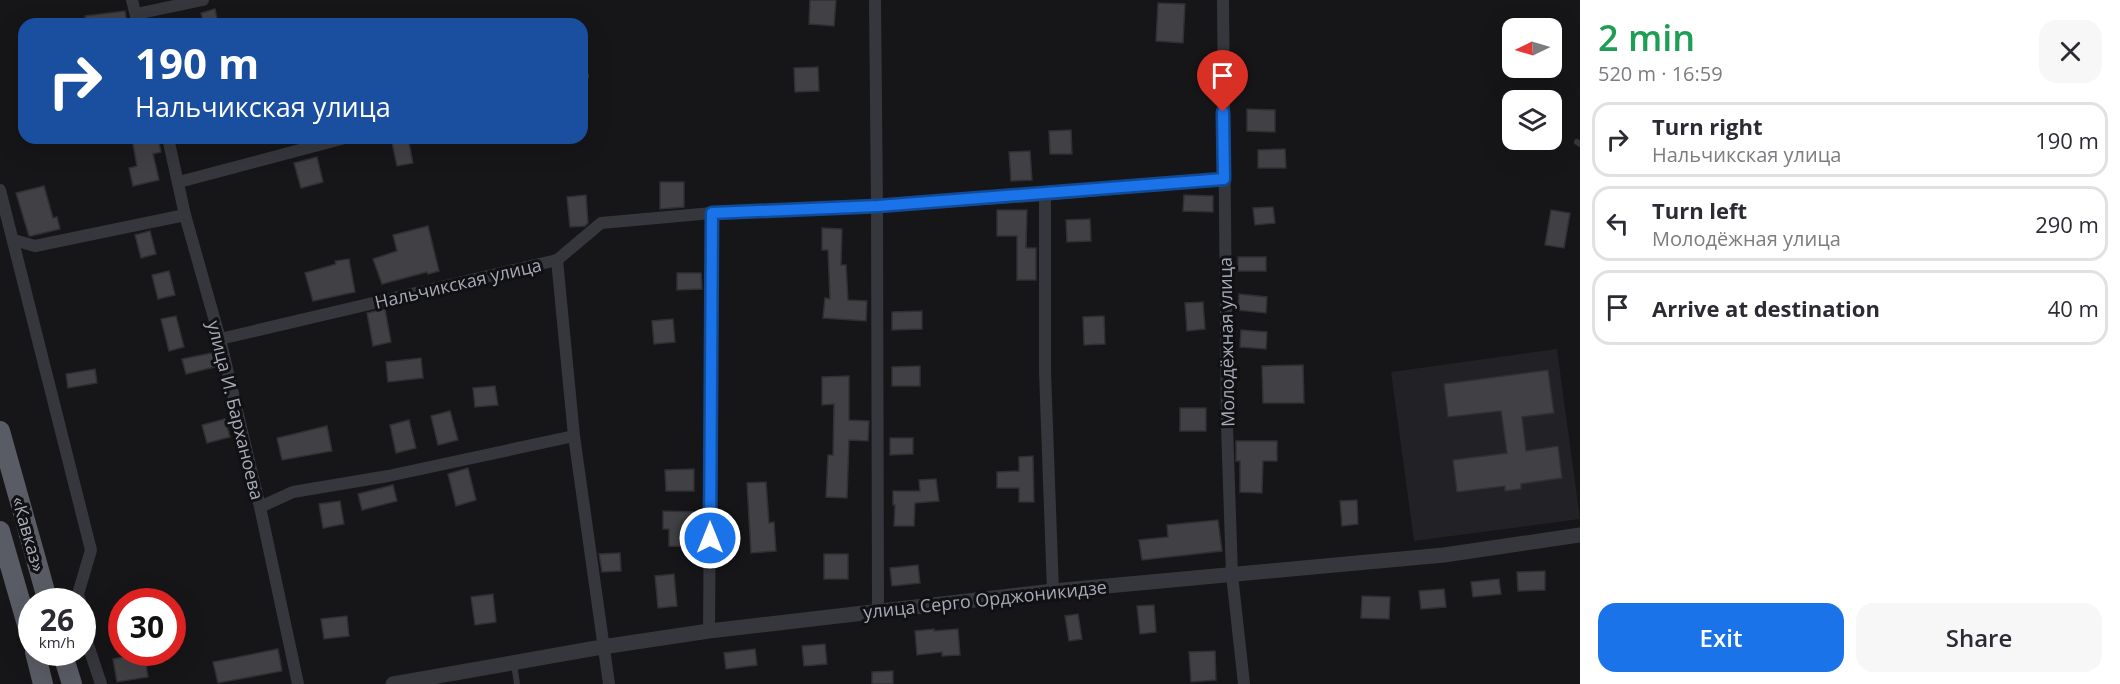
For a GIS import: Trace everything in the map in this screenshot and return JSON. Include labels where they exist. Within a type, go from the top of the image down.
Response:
[{"type":"highway","name":"«Кавказ»","points":[[0,431],[44,588]]},
{"type":"highway","name":"«Кавказ»","points":[[0,531],[18,593]]},
{"type":"highway","points":[[38,666],[44,684]]},
{"type":"highway","points":[[68,666],[74,684]]},
{"type":"street","points":[[132,0],[137,18]]},
{"type":"street","points":[[140,18],[203,0]]},
{"type":"street","points":[[875,0],[878,206],[878,610]]},
{"type":"street","name":"Молодёжная улица","points":[[1222,0],[1227,426],[1232,575],[1244,684]]},
{"type":"street","name":"улица И. Барханоева","points":[[170,144],[185,215],[220,339],[260,507],[297,684]]},
{"type":"street","points":[[179,182],[322,144]]},
{"type":"street","name":"Нальчикская улица","points":[[220,339],[557,260],[602,223],[712,213],[878,206],[1045,195],[1224,179]]},
{"type":"street","points":[[0,190],[91,550],[80,588]]},
{"type":"street","points":[[1045,195],[1045,372],[1053,591]]},
{"type":"street","points":[[709,631],[712,213]]},
{"type":"street","points":[[19,259],[35,246],[185,215]]},
{"type":"street","points":[[14,240],[35,246]]},
{"type":"street","points":[[557,260],[574,436],[609,684]]},
{"type":"street","points":[[260,507],[293,492],[388,476],[574,436]]},
{"type":"street","name":"улица Серго Орджоникидзе","points":[[393,684],[602,647],[709,631],[1053,591],[1444,555],[1580,535]]},
{"type":"street","points":[[95,666],[101,684]]},
{"type":"lane","points":[[514,663],[517,684]]},
{"type":"shaded area","points":[[1557,349],[1580,519],[1414,541],[1391,372]]},
{"type":"building","points":[[810,0],[836,0],[834,26],[809,24]]},
{"type":"building","points":[[1158,3],[1185,4],[1183,43],[1156,41]]},
{"type":"building","points":[[215,9],[217,18],[202,18],[201,13]]},
{"type":"building","points":[[125,11],[126,18],[85,18],[85,16]]},
{"type":"building","points":[[818,67],[819,91],[795,92],[794,68]]},
{"type":"building","points":[[1247,109],[1275,110],[1275,132],[1247,131]]},
{"type":"building","points":[[1071,130],[1072,154],[1050,154],[1049,131]]},
{"type":"building","points":[[133,144],[159,144],[161,152],[153,154],[159,180],[133,186],[129,168],[137,166]]},
{"type":"building","points":[[392,144],[409,144],[413,163],[397,166]]},
{"type":"building","points":[[1285,149],[1286,168],[1258,168],[1258,150]]},
{"type":"building","points":[[1030,151],[1032,180],[1011,181],[1009,152]]},
{"type":"building","points":[[317,157],[323,182],[301,188],[294,163]]},
{"type":"building","points":[[660,182],[684,182],[684,207],[660,209]]},
{"type":"building","points":[[44,186],[53,218],[57,217],[60,229],[29,236],[16,193]]},
{"type":"building","points":[[586,195],[588,223],[585,226],[570,227],[567,197]]},
{"type":"building","points":[[1184,195],[1213,196],[1213,212],[1183,211]]},
{"type":"building","points":[[1273,207],[1275,223],[1255,225],[1253,208]]},
{"type":"building","points":[[997,210],[1027,210],[1026,248],[1036,248],[1036,280],[1017,280],[1017,236],[997,236]]},
{"type":"building","points":[[1551,210],[1570,213],[1564,248],[1545,245]]},
{"type":"building","points":[[1090,219],[1091,241],[1067,242],[1066,220]]},
{"type":"building","points":[[428,226],[439,271],[382,284],[373,259],[397,251],[393,235]]},
{"type":"building","points":[[822,228],[842,229],[841,265],[846,265],[848,300],[867,301],[866,321],[823,318],[825,298],[830,299],[828,250],[822,250]]},
{"type":"building","points":[[150,231],[156,254],[141,258],[135,235]]},
{"type":"building","points":[[1238,257],[1266,257],[1266,271],[1238,271]]},
{"type":"building","points":[[349,259],[355,292],[313,301],[305,273],[336,264],[335,261]]},
{"type":"building","points":[[169,271],[175,295],[158,299],[152,275]]},
{"type":"building","points":[[677,273],[701,273],[702,289],[677,290]]},
{"type":"building","points":[[1239,294],[1267,297],[1266,313],[1238,310]]},
{"type":"building","points":[[1203,302],[1205,329],[1187,331],[1185,303]]},
{"type":"building","points":[[385,309],[391,342],[373,346],[367,313]]},
{"type":"building","points":[[922,311],[922,329],[892,330],[892,312]]},
{"type":"building","points":[[176,316],[184,347],[169,351],[161,319]]},
{"type":"building","points":[[1104,316],[1105,344],[1084,345],[1083,317]]},
{"type":"building","points":[[673,319],[675,342],[654,344],[652,321]]},
{"type":"building","points":[[1241,330],[1267,332],[1266,349],[1240,347]]},
{"type":"building","points":[[212,353],[215,367],[186,374],[182,359]]},
{"type":"building","points":[[421,358],[423,378],[388,382],[386,362]]},
{"type":"building","points":[[1303,365],[1304,403],[1263,403],[1262,366]]},
{"type":"building","points":[[920,366],[920,386],[892,386],[892,367]]},
{"type":"building","points":[[95,369],[97,383],[68,388],[66,374]]},
{"type":"building","points":[[1548,370],[1554,413],[1522,417],[1526,451],[1558,446],[1562,478],[1521,484],[1521,489],[1505,491],[1505,486],[1457,492],[1453,460],[1507,453],[1501,411],[1448,417],[1444,384]]},
{"type":"building","points":[[849,376],[849,420],[869,421],[868,441],[849,440],[847,498],[826,497],[828,455],[833,455],[834,404],[822,405],[822,377]]},
{"type":"building","points":[[495,386],[498,405],[475,407],[473,388]]},
{"type":"building","points":[[1180,408],[1206,408],[1206,431],[1180,431]]},
{"type":"building","points":[[450,411],[458,440],[438,445],[431,416]]},
{"type":"building","points":[[225,419],[230,437],[207,443],[202,425]]},
{"type":"building","points":[[409,420],[416,448],[396,453],[390,425]]},
{"type":"building","points":[[327,426],[332,451],[282,460],[277,438]]},
{"type":"building","points":[[890,438],[913,438],[913,454],[890,455]]},
{"type":"building","points":[[1236,441],[1277,441],[1277,461],[1263,461],[1262,493],[1240,492],[1240,461],[1236,461]]},
{"type":"building","points":[[1033,456],[1034,502],[1019,502],[1019,488],[997,488],[997,472],[1019,471],[1019,457]]},
{"type":"building","points":[[468,468],[476,500],[456,506],[448,474]]},
{"type":"building","points":[[694,469],[694,491],[666,491],[665,470]]},
{"type":"building","points":[[936,479],[939,501],[915,503],[914,526],[894,526],[893,491],[920,491],[919,480]]},
{"type":"building","points":[[766,482],[769,523],[774,522],[776,551],[751,553],[747,483]]},
{"type":"building","points":[[393,485],[397,501],[362,510],[358,494]]},
{"type":"building","points":[[1357,500],[1358,524],[1342,526],[1340,501]]},
{"type":"building","points":[[340,501],[344,524],[323,528],[319,504]]},
{"type":"building","points":[[663,511],[701,512],[699,547],[669,546],[669,529],[663,529]]},
{"type":"building","points":[[1218,520],[1222,551],[1142,560],[1139,540],[1168,537],[1167,525]]},
{"type":"building","points":[[620,553],[621,571],[602,572],[599,554]]},
{"type":"building","points":[[824,554],[848,554],[848,579],[824,579]]},
{"type":"building","points":[[918,565],[920,583],[892,586],[890,568]]},
{"type":"building","points":[[1545,571],[1545,590],[1518,591],[1517,572]]},
{"type":"building","points":[[674,574],[677,606],[658,608],[655,576]]},
{"type":"building","points":[[1499,579],[1501,594],[1473,597],[1471,582]]},
{"type":"building","points":[[1444,589],[1446,607],[1421,609],[1419,591]]},
{"type":"building","points":[[493,594],[496,622],[475,625],[471,597]]},
{"type":"building","points":[[1362,596],[1390,597],[1389,619],[1361,618]]},
{"type":"building","points":[[1154,605],[1156,632],[1140,634],[1137,606]]},
{"type":"building","points":[[1078,614],[1082,639],[1069,641],[1065,616]]},
{"type":"building","points":[[347,616],[349,636],[324,639],[321,619]]},
{"type":"building","points":[[934,629],[934,631],[958,629],[960,655],[942,656],[942,652],[917,655],[915,631]]},
{"type":"building","points":[[825,644],[827,664],[804,666],[802,646]]},
{"type":"building","points":[[278,649],[282,671],[218,683],[213,662]]},
{"type":"building","points":[[755,649],[757,665],[726,669],[724,653]]},
{"type":"building","points":[[1215,651],[1216,680],[1191,682],[1189,652]]},
{"type":"building","points":[[114,666],[146,666],[148,677],[117,682]]},
{"type":"building","points":[[893,671],[893,684],[872,684],[872,672]]},
{"type":"route","points":[[710,538],[712,213],[878,206],[1045,195],[1224,179],[1223,112]]}]
